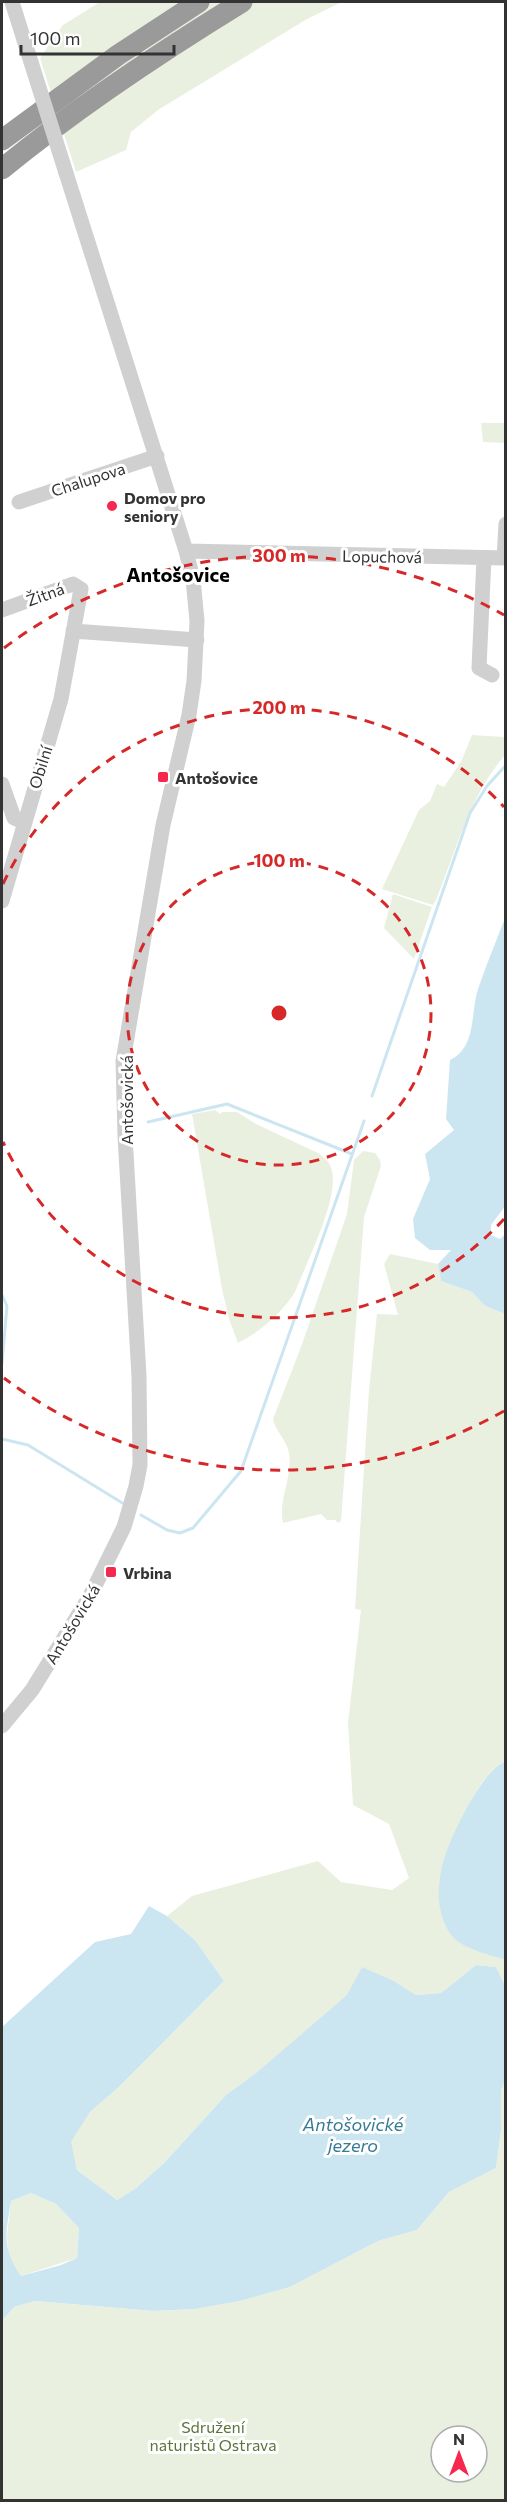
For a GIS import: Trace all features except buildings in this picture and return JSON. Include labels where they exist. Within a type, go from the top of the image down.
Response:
[{"type":"highway","points":[[2,140],[118,55],[199,2]]},
{"type":"highway","points":[[2,169],[101,94],[242,2]]},
{"type":"street","name":"Antošovická","points":[[2,1726],[32,1690],[90,1596],[124,1527],[140,1465],[139,1376],[125,1136],[123,1061],[163,825],[189,715],[197,640],[195,595],[186,551],[12,2]]},
{"type":"street","name":"Chalupova","points":[[19,502],[156,452]]},
{"type":"street","points":[[505,558],[506,524]]},
{"type":"street","name":"Lopuchová","points":[[186,551],[505,558]]},
{"type":"street","points":[[484,558],[479,668],[492,675]]},
{"type":"street","name":"Žitná","points":[[2,610],[73,584],[81,589],[73,631]]},
{"type":"street","points":[[73,631],[197,640]]},
{"type":"street","name":"Obilní","points":[[2,901],[23,822],[61,699],[73,631]]},
{"type":"street","points":[[2,784],[14,818],[23,822]]},
{"type":"green space","points":[[100,2],[342,2],[307,19],[158,110],[131,132],[126,150],[76,172],[40,58],[63,25]]},
{"type":"green space","points":[[481,423],[505,423],[505,443],[483,442]]},
{"type":"green space","points":[[472,735],[505,737],[505,755],[482,788],[473,806],[436,900],[433,905],[382,889],[419,810],[430,801],[437,784],[444,787],[461,762]]},
{"type":"green space","points":[[393,894],[432,907],[414,959],[384,928]]},
{"type":"green space","points":[[215,1110],[220,1114],[237,1112],[256,1124],[318,1153],[327,1160],[332,1171],[331,1198],[295,1292],[270,1321],[238,1343],[229,1319],[222,1289],[192,1114]]},
{"type":"green space","points":[[363,1151],[375,1153],[381,1166],[364,1217],[341,1521],[338,1523],[335,1520],[327,1520],[321,1514],[283,1523],[282,1505],[290,1462],[286,1444],[273,1419],[301,1347],[347,1214],[354,1160]]},
{"type":"green space","points":[[390,1254],[438,1264],[441,1281],[472,1292],[485,1306],[505,1314],[505,1762],[498,1765],[485,1779],[459,1824],[491,1955],[505,1960],[505,1985],[496,1967],[476,1965],[441,1993],[416,1995],[394,1981],[362,1968],[348,1995],[256,2073],[226,2095],[165,2162],[136,2188],[117,2200],[77,2170],[70,2142],[90,2112],[119,2087],[224,1981],[195,1940],[167,1916],[192,1896],[318,1861],[341,1882],[392,1890],[409,1878],[389,1824],[353,1805],[348,1723],[361,1610],[355,1609],[369,1390],[377,1314],[398,1315],[384,1264]]},
{"type":"green space","name":"Sdružení naturistů Ostrava","points":[[505,2077],[505,2500],[2,2500],[2,2321],[14,2307],[35,2301],[154,2311],[195,2309],[240,2301],[290,2287],[378,2241],[417,2230],[449,2192],[496,2168],[501,2130],[501,2091]]},
{"type":"green space","points":[[31,2193],[56,2204],[79,2228],[77,2258],[21,2276],[8,2256],[7,2236],[11,2201]]},
{"type":"water","points":[[505,918],[506,1205],[491,1225],[491,1235],[500,1239],[505,1234],[505,1314],[485,1306],[472,1292],[441,1281],[438,1264],[451,1250],[430,1250],[415,1238],[413,1219],[430,1179],[425,1154],[454,1130],[446,1119],[450,1060],[459,1054],[469,1038],[478,989]]},
{"type":"water","points":[[506,1762],[505,1960],[471,1949],[455,1939],[444,1922],[439,1894],[444,1860],[462,1818],[488,1776]]},
{"type":"water","name":"Antošovické jezero","points":[[149,1906],[167,1916],[195,1940],[224,1981],[119,2087],[90,2112],[71,2142],[77,2170],[117,2200],[136,2188],[165,2162],[226,2095],[256,2073],[347,1995],[362,1967],[394,1981],[416,1995],[441,1993],[476,1965],[496,1967],[505,1985],[506,2077],[501,2091],[501,2130],[496,2168],[449,2192],[417,2230],[378,2241],[290,2287],[240,2301],[195,2309],[154,2311],[35,2301],[14,2307],[2,2321],[2,2027],[95,1942],[131,1934]],"holes":[[[31,2193],[56,2204],[79,2228],[77,2258],[21,2276],[10,2257],[8,2248],[11,2201]]]},
{"type":"waterway","points":[[372,1096],[470,813],[487,786],[506,765]]},
{"type":"waterway","points":[[148,1122],[227,1104],[352,1154]]},
{"type":"waterway","points":[[141,1515],[167,1530],[180,1533],[193,1528],[241,1471],[364,1121]]},
{"type":"waterway","points":[[2,1295],[7,1306],[2,1363]]},
{"type":"waterway","points":[[2,1439],[28,1445],[124,1504]]},
{"type":"place","name":"Domov pro seniory","points":[[112,506]]},
{"type":"place","name":"Antošovice","points":[[163,777]]},
{"type":"place","name":"Vrbina","points":[[111,1572]]},
{"type":"district","name":"Antošovice","points":[[178,574]]}]
